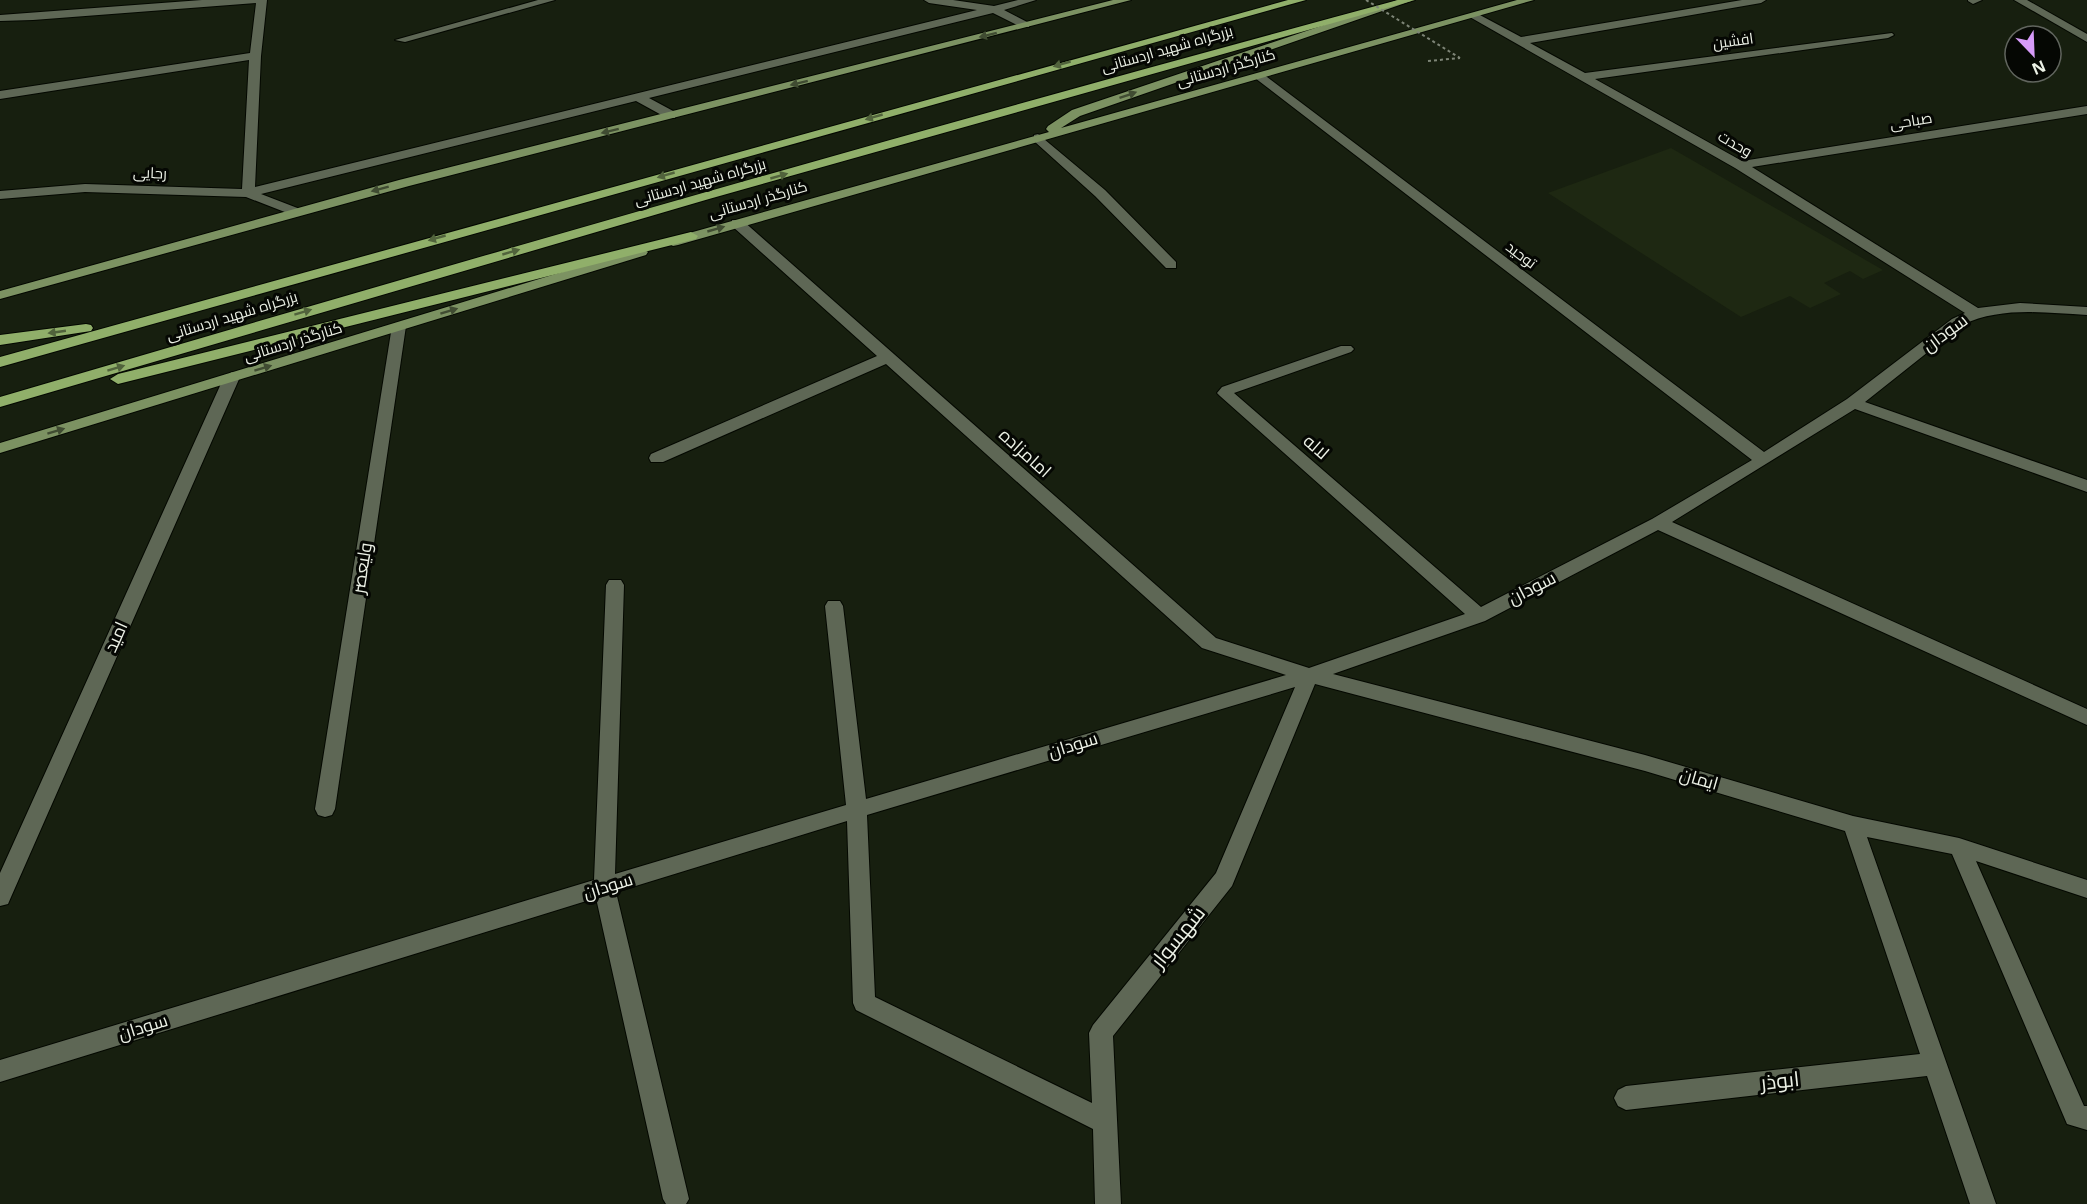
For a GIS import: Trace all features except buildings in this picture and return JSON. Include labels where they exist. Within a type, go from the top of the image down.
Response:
[{"type":"highway","name":"بزرگراه شهید اردستانی","points":[[0,362],[1167,35],[1300,0]]},
{"type":"highway","name":"بزرگراه شهید اردستانی","points":[[0,402],[355,297],[1200,56],[1410,0]]},
{"type":"highway","points":[[0,409],[691,236]]},
{"type":"highway","points":[[0,340],[156,318]]},
{"type":"main road","points":[[0,295],[295,212],[1126,0]]},
{"type":"main road","points":[[1038,138],[1076,113],[1410,0]]},
{"type":"main road","name":"کنارگذر اردستانی","points":[[0,448],[691,236],[1529,0]]},
{"type":"street","points":[[0,18],[117,12],[200,2],[261,0],[255,56],[248,193],[1031,0]]},
{"type":"street","points":[[401,40],[550,0]]},
{"type":"street","points":[[929,0],[994,9],[1025,25]]},
{"type":"street","points":[[1520,41],[1761,0]]},
{"type":"street","points":[[2019,0],[2087,39]]},
{"type":"street","name":"وحدت","points":[[1473,16],[1740,165],[1974,312]]},
{"type":"street","name":"افشین","points":[[1582,77],[1888,35]]},
{"type":"street","points":[[0,95],[255,56]]},
{"type":"street","name":"توحید","points":[[1259,76],[1763,460]]},
{"type":"street","points":[[639,98],[671,115]]},
{"type":"street","name":"صباحی","points":[[1740,165],[2087,110]]},
{"type":"street","points":[[1038,138],[1100,193],[1171,265]]},
{"type":"street","name":"رجایی","points":[[0,195],[85,188],[248,193],[295,212]]},
{"type":"street","name":"امامزاده","points":[[737,223],[1209,643],[1309,675]]},
{"type":"street","name":"سودان","points":[[0,1071],[1309,675],[1479,616],[1658,523],[1763,460],[1852,403],[1957,322],[1974,312],[2004,306],[2087,311]]},
{"type":"street","name":"ولیعصر","points":[[325,809],[399,327]]},
{"type":"street","name":"لاله","points":[[1346,349],[1227,390],[1225,393],[1479,616]]},
{"type":"street","points":[[657,458],[888,357]]},
{"type":"street","name":"امید","points":[[0,897],[232,377]]},
{"type":"street","points":[[1852,403],[2087,486]]},
{"type":"street","points":[[1658,523],[2087,717]]},
{"type":"street","points":[[615,585],[604,888],[676,1199]]},
{"type":"street","points":[[834,606],[857,810],[864,1003],[1105,1122]]},
{"type":"street","name":"ایمان","points":[[1309,675],[1645,764],[1853,825],[1959,847],[2087,889]]},
{"type":"street","name":"شهسوار","points":[[1108,1204],[1101,1033],[1224,879],[1309,675]]},
{"type":"street","points":[[1853,825],[1933,1064],[1983,1204]]},
{"type":"street","points":[[1959,847],[2076,1116],[2087,1118]]},
{"type":"street","name":"ابوذر","points":[[1626,1098],[1933,1064]]},
{"type":"path","points":[[1366,0],[1460,58],[1428,61]]},
{"type":"shaded area","points":[[1671,148],[1883,270],[1863,279],[1850,271],[1824,283],[1841,294],[1810,308],[1790,296],[1741,317],[1548,193]]}]
